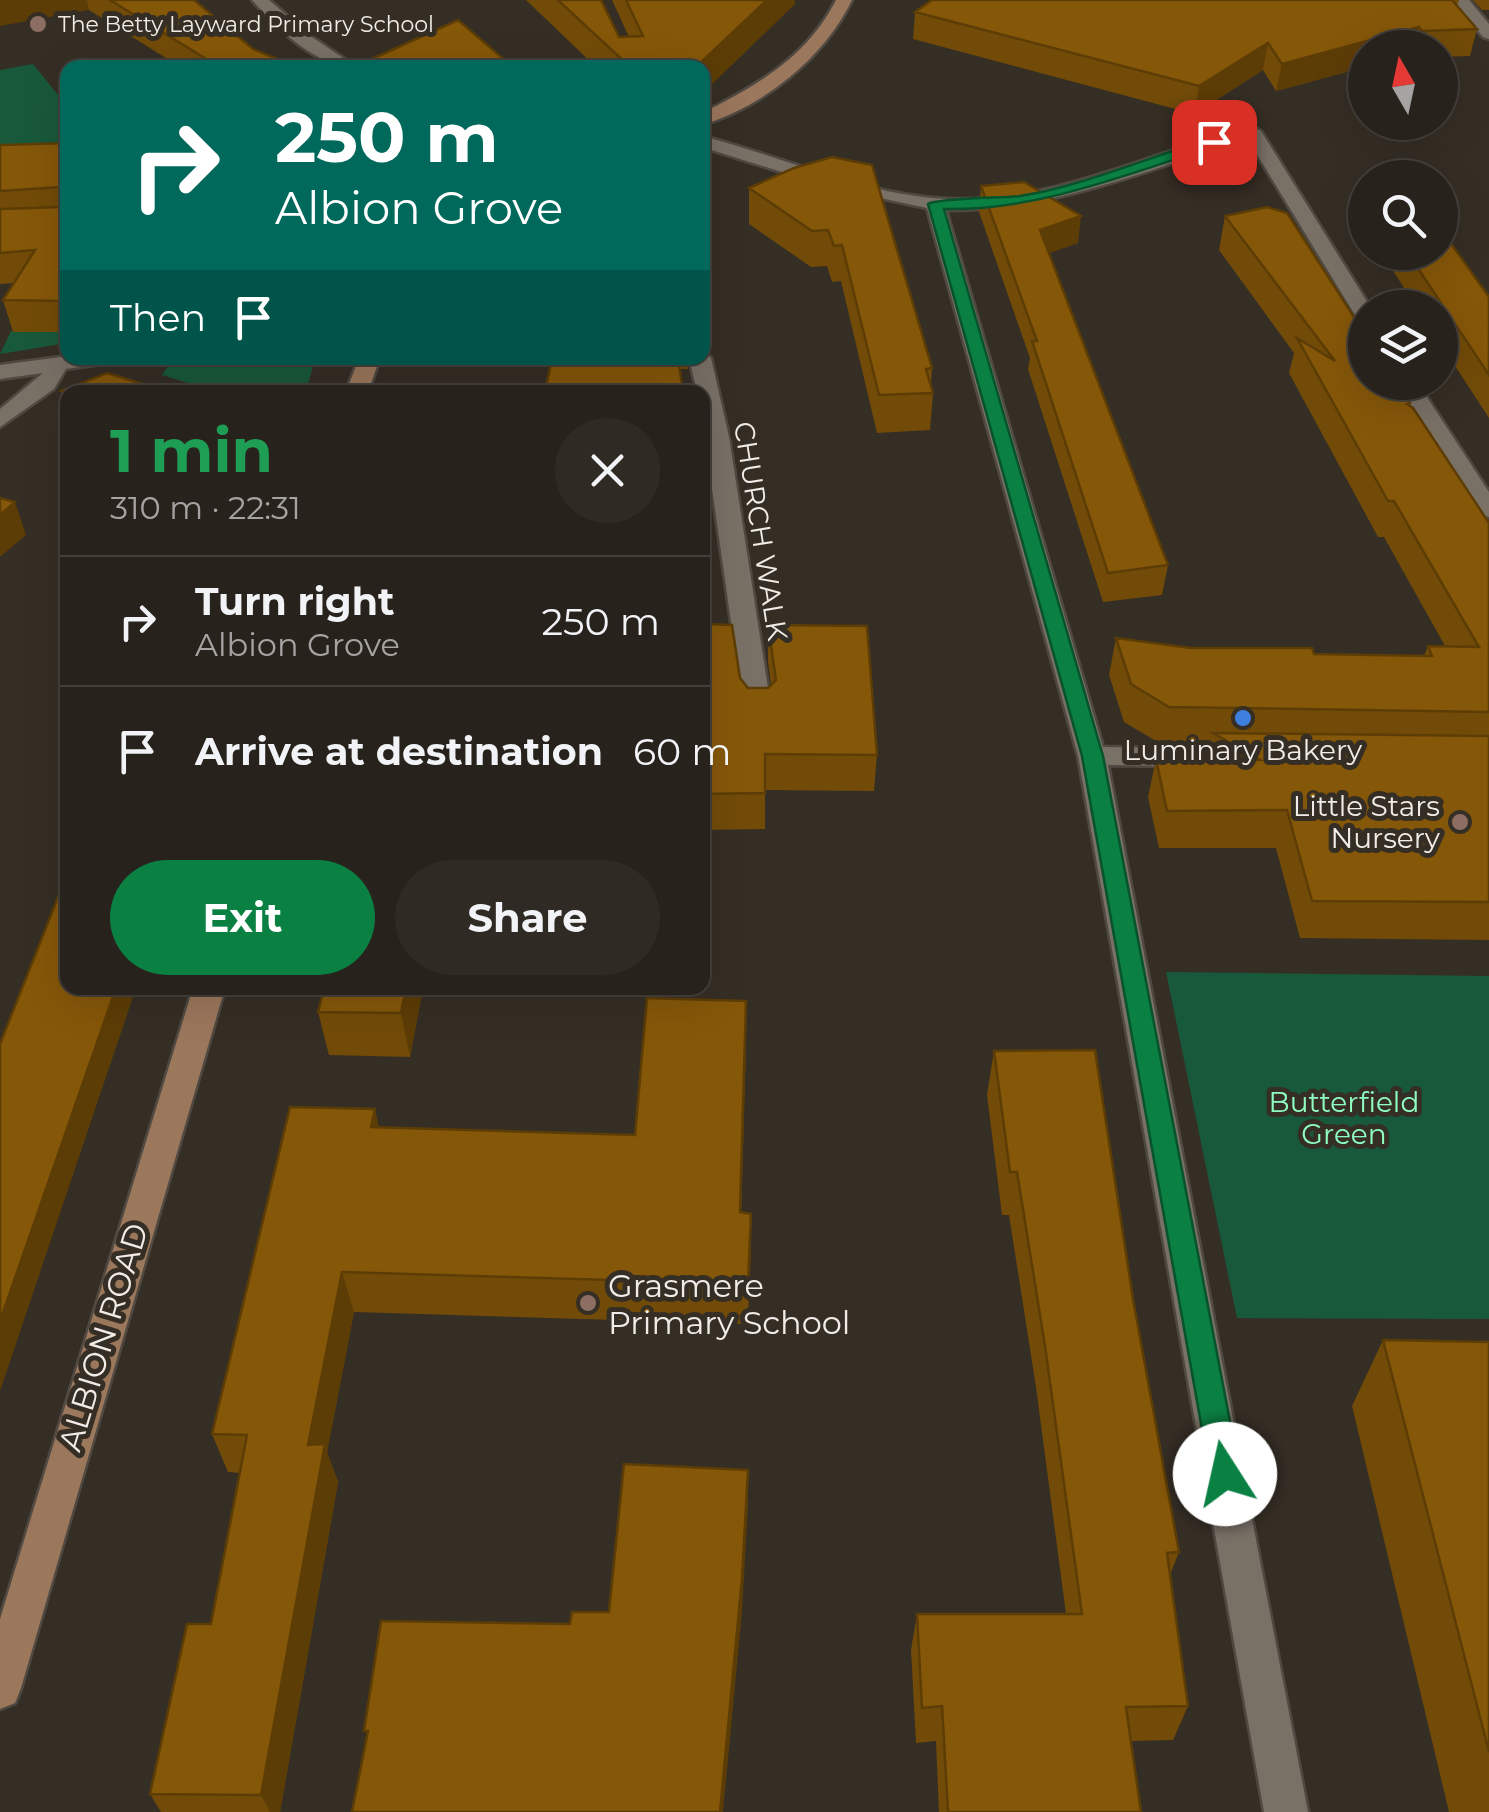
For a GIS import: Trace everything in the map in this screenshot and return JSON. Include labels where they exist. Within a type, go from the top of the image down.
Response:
[{"type":"main road","points":[[710,116],[754,94],[812,49],[832,28],[844,0]]},
{"type":"main road","name":"ALBION ROAD","points":[[0,1688],[207,995]]},
{"type":"street","points":[[260,0],[306,41],[337,60]]},
{"type":"street","points":[[1460,0],[1489,34]]},
{"type":"street","points":[[710,143],[898,198],[976,205],[1027,199],[1252,131],[1350,290]]},
{"type":"street","points":[[936,204],[1092,756],[1286,1812]]},
{"type":"street","points":[[0,372],[60,364]]},
{"type":"street","points":[[0,420],[46,384],[60,364]]},
{"type":"street","points":[[104,365],[115,377]]},
{"type":"street","points":[[1418,400],[1489,510]]},
{"type":"street","name":"CHURCH WALK","points":[[710,401],[758,714]]},
{"type":"street","points":[[1092,756],[1271,758]]},
{"type":"green space","points":[[33,64],[60,97],[60,158],[0,160],[0,70]]},
{"type":"green space","points":[[11,331],[60,332],[60,344],[0,354]]},
{"type":"green space","points":[[169,365],[313,365],[308,385],[194,385],[162,375]]},
{"type":"green space","name":"Butterfield Green","points":[[1166,972],[1489,976],[1489,1319],[1237,1318]]},
{"type":"building","points":[[110,0],[194,0],[253,49],[280,60],[208,60]]},
{"type":"building","points":[[558,0],[601,0],[619,37],[643,36],[626,0],[767,0],[703,60],[622,60]]},
{"type":"building","points":[[932,0],[1452,0],[1477,29],[1348,30],[1348,46],[1282,64],[1268,43],[1199,86],[915,12]]},
{"type":"building","points":[[458,20],[505,60],[370,60]]},
{"type":"building","points":[[60,143],[60,187],[0,191],[0,145]]},
{"type":"building","points":[[832,157],[872,165],[932,368],[926,369],[933,393],[879,395],[842,245],[834,246],[828,230],[812,231],[749,188]]},
{"type":"building","points":[[1024,182],[1081,216],[1040,230],[1168,565],[1108,573],[1032,341],[1037,341],[981,186]]},
{"type":"building","points":[[60,207],[60,301],[3,300],[35,250],[0,253],[0,209]]},
{"type":"building","points":[[1267,207],[1287,213],[1348,308],[1348,400],[1408,400],[1407,404],[1489,523],[1489,712],[1169,707],[1131,684],[1116,638],[1191,648],[1312,648],[1314,654],[1432,656],[1428,646],[1479,647],[1394,501],[1388,501],[1297,338],[1335,361],[1225,216]]},
{"type":"building","points":[[1458,253],[1489,297],[1489,375],[1458,328],[1458,290],[1432,290],[1419,270],[1458,270]]},
{"type":"building","points":[[551,365],[679,365],[682,385],[546,385]]},
{"type":"building","points":[[107,373],[147,385],[76,385]]},
{"type":"building","points":[[0,498],[15,502],[0,515]]},
{"type":"building","points":[[710,624],[732,625],[740,678],[748,688],[768,688],[776,680],[768,625],[867,626],[877,755],[765,754],[765,793],[710,794]]},
{"type":"building","points":[[1213,733],[1489,736],[1489,902],[1312,901],[1287,810],[1167,811],[1156,759],[1260,760]]},
{"type":"building","points":[[60,892],[60,995],[114,995],[0,1321],[0,1044]]},
{"type":"building","points":[[322,995],[405,995],[401,1013],[318,1012]]},
{"type":"building","points":[[647,998],[746,1001],[740,1212],[751,1214],[748,1284],[342,1272],[308,1445],[325,1444],[261,1795],[150,1794],[187,1624],[211,1624],[247,1435],[212,1434],[290,1107],[375,1109],[371,1127],[635,1135]]},
{"type":"building","points":[[1095,1050],[1133,1299],[1179,1552],[1167,1553],[1188,1706],[1126,1707],[1141,1812],[948,1812],[942,1706],[922,1708],[917,1614],[1082,1614],[1045,1346],[1017,1172],[1010,1172],[994,1051]]},
{"type":"building","points":[[1383,1340],[1489,1342],[1489,1752]]},
{"type":"building","points":[[624,1464],[748,1470],[720,1812],[352,1812],[368,1731],[364,1731],[381,1621],[570,1624],[572,1612],[609,1612]]},
{"type":"place","name":"The Betty Layward Primary School","points":[[38,24]]},
{"type":"place","name":"Luminary Bakery","points":[[1243,718]]},
{"type":"place","name":"Little Stars Nursery","points":[[1460,822]]},
{"type":"place","name":"Grasmere Primary School","points":[[588,1303]]},
{"type":"route","points":[[1214,142],[1027,199],[976,205],[936,204],[1092,756],[1225,1474]]}]
